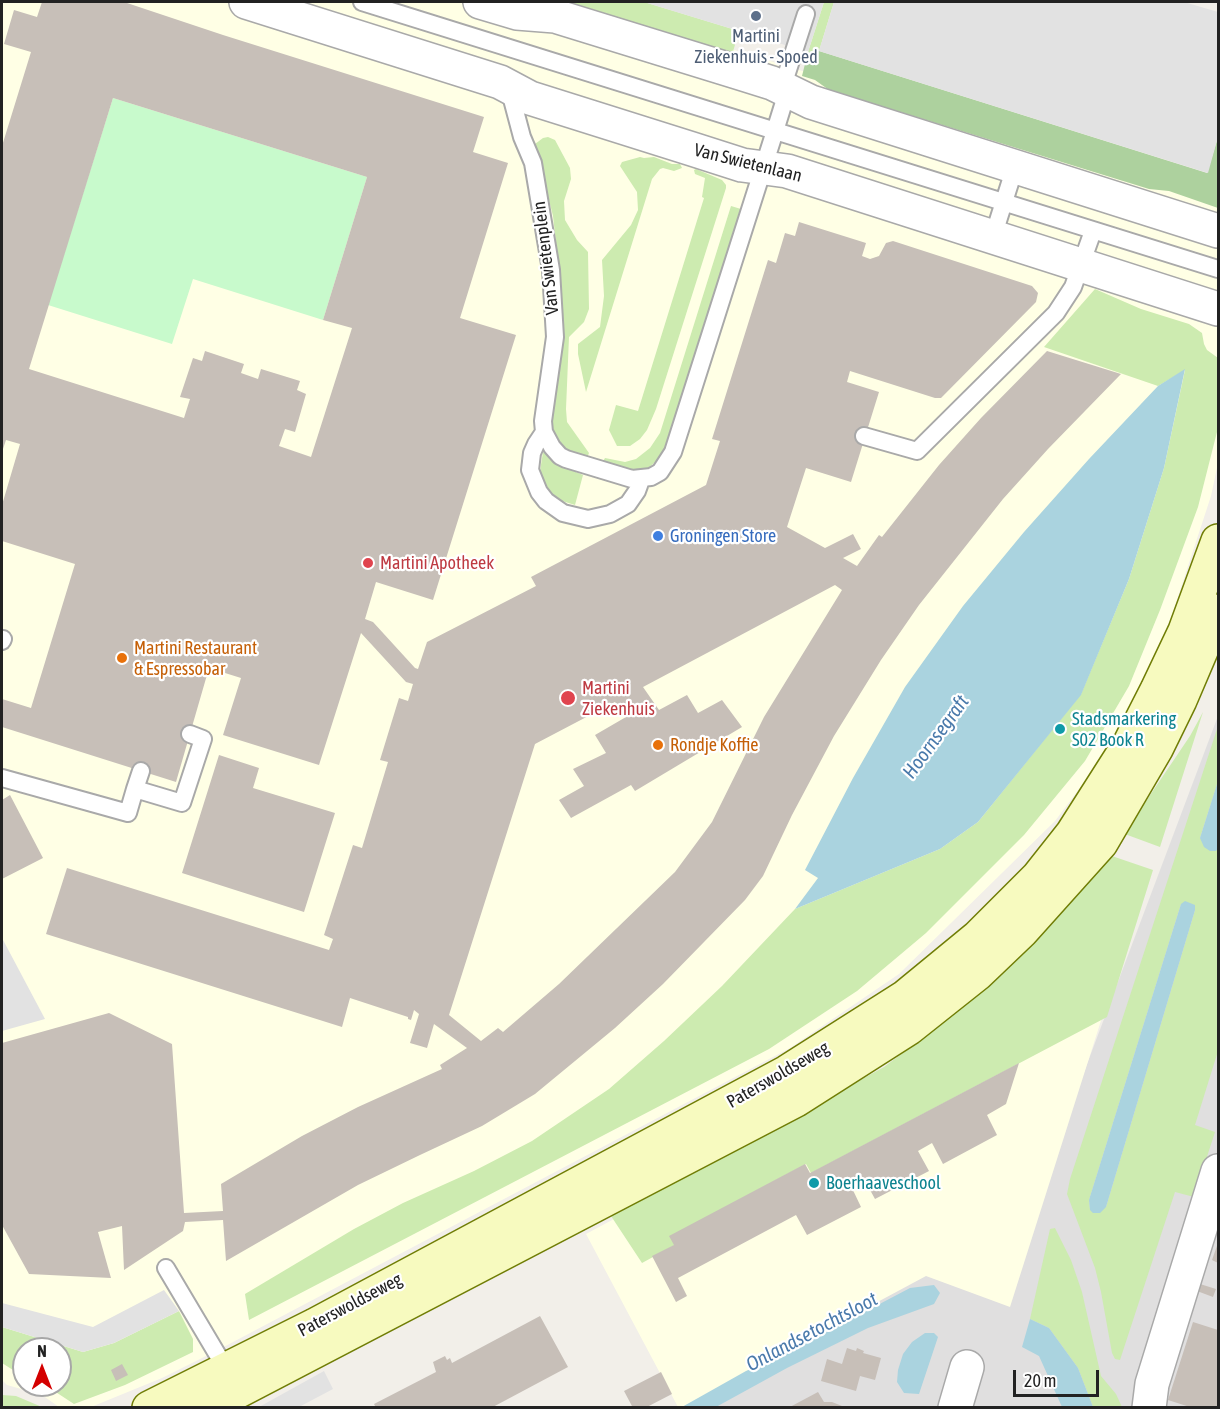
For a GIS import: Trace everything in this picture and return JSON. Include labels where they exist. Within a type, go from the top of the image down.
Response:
[{"type":"main road","name":"Paterswoldseweg","points":[[206,1407],[232,1379],[315,1325],[787,1072],[905,997],[978,937],[1038,877],[1072,834],[1130,742],[1185,631],[1218,541]]},
{"type":"main road","name":"Paterswoldseweg","points":[[148,1407],[232,1379],[796,1100],[909,1028],[977,974],[1022,931],[1101,843],[1156,749],[1185,691],[1218,611]]},
{"type":"street","name":"Van Swietenlaan","points":[[246,2],[500,82],[530,98],[742,165],[787,171],[1218,309]]},
{"type":"street","points":[[480,2],[518,13],[555,16],[772,83],[811,102],[1218,231]]},
{"type":"street","points":[[1149,1407],[1152,1384],[1218,1172]]},
{"type":"street","points":[[955,1407],[967,1367]]},
{"type":"lane","name":"Van Swietenlaan","points":[[362,2],[1218,269]]},
{"type":"lane","name":"Van Swietenplein","points":[[508,87],[522,137],[533,163],[551,270],[555,337],[543,421],[544,432],[536,444],[530,470],[539,492],[546,501],[563,513],[588,519],[610,514],[628,504],[641,480],[660,472],[673,452],[784,102],[786,76],[806,14]]},
{"type":"lane","points":[[994,236],[1015,167]]},
{"type":"lane","points":[[864,436],[917,451],[1056,313],[1073,287],[1093,231]]},
{"type":"lane","points":[[544,432],[552,447],[566,459],[641,480]]},
{"type":"lane","points":[[135,789],[182,803],[203,739],[190,734]]},
{"type":"lane","points":[[2,778],[128,813],[141,771]]},
{"type":"lane","points":[[166,1268],[232,1379]]},
{"type":"shaded area","name":"Martini Ziekenhuis","points":[[2,2],[580,2],[1218,200],[1218,463],[1211,496],[1172,615],[1149,672],[1101,760],[1055,821],[899,974],[790,1048],[162,1378],[91,1407],[59,1407],[45,1397],[72,1397],[72,1337],[12,1337],[12,1386],[2,1380]]},
{"type":"shaded area","name":"Martini Ziekenhuis - Spoed","points":[[644,2],[824,2],[808,52]]},
{"type":"shaded area","points":[[834,2],[1184,2],[1218,12],[1218,137],[1208,173],[819,51]]},
{"type":"shaded area","points":[[1218,716],[1218,1407],[691,1408],[1037,1197]]},
{"type":"shaded area","points":[[1139,901],[1010,1307],[926,1276],[682,1407],[678,1407],[586,1234],[870,1082]]},
{"type":"shaded area","points":[[2,938],[45,1019],[2,1031]]},
{"type":"shaded area","points":[[164,1290],[179,1311],[114,1343],[83,1352],[72,1349],[72,1337],[34,1337],[2,1327],[2,1303],[93,1327]]},
{"type":"shaded area","points":[[324,1371],[333,1389],[299,1407],[259,1407]]},
{"type":"green space","points":[[561,2],[644,2],[739,31],[732,55]]},
{"type":"green space","points":[[824,2],[834,2],[819,51],[808,52]]},
{"type":"green space","points":[[819,51],[1207,173],[1218,137],[1218,208],[1169,191],[1149,189],[829,90],[815,80],[802,76],[808,52]]},
{"type":"green space","points":[[113,98],[367,177],[323,320],[193,279],[172,344],[48,305]]},
{"type":"green space","points":[[548,137],[555,140],[570,168],[571,179],[564,201],[565,220],[577,240],[588,252],[589,309],[584,322],[569,337],[566,409],[567,422],[589,453],[587,458],[559,444],[551,426],[560,278],[553,216],[535,144]]},
{"type":"green space","points":[[640,157],[654,157],[672,164],[680,164],[682,168],[674,171],[660,169],[652,179],[586,392],[578,344],[600,327],[604,296],[602,260],[631,225],[638,210],[637,192],[620,166],[622,162]]},
{"type":"green space","points":[[696,169],[722,180],[726,188],[656,409],[647,430],[640,439],[630,446],[617,446],[609,430],[616,405],[638,411],[704,198],[702,197],[705,178],[695,174]]},
{"type":"green space","points":[[731,206],[741,209],[662,456],[646,470],[636,471],[602,463],[605,458],[625,462],[636,459],[650,448],[660,433]]},
{"type":"green space","points":[[1095,289],[1141,309],[1189,324],[1202,333],[1207,350],[1218,358],[1218,428],[1198,507],[1160,610],[1129,686],[1085,761],[1024,835],[926,933],[857,991],[769,1049],[249,1320],[245,1294],[354,1229],[532,1141],[609,1089],[722,986],[795,909],[940,849],[978,822],[1081,694],[1129,579],[1164,468],[1185,370],[1158,386],[1044,347]]},
{"type":"green space","points":[[543,452],[561,466],[583,475],[575,505],[556,499],[545,486],[540,471]]},
{"type":"green space","points":[[1203,712],[1160,847],[1122,833],[1190,736]]},
{"type":"green space","points":[[1218,726],[1218,781],[1200,838],[1215,851],[1218,848],[1218,1051],[1195,1125],[1215,1132],[1194,1197],[1175,1192],[1120,1360],[1115,1359],[1112,1353],[1095,1268],[1067,1194]],"holes":[[[1181,904],[1195,905],[1106,1207],[1090,1210],[1089,1200]]]},
{"type":"green space","points":[[1106,854],[1153,870],[1107,1017],[811,1173],[806,1164],[671,1236],[675,1245],[642,1263],[611,1216],[884,1067],[989,984]]},
{"type":"green space","points":[[1055,1228],[1071,1260],[1082,1292],[1101,1376],[1116,1394],[1122,1407],[1093,1407],[1078,1368],[1049,1328],[1030,1319],[1050,1229]]},
{"type":"green space","points":[[179,1311],[193,1339],[193,1352],[125,1385],[74,1404],[63,1397],[72,1397],[72,1349],[83,1352],[114,1343]]},
{"type":"green space","points":[[2,1327],[34,1337],[12,1337],[12,1369],[2,1363]]},
{"type":"green space","points":[[2,1395],[18,1397],[42,1407],[2,1407]]},
{"type":"water","name":"Hoornsegraft","points":[[1185,369],[1164,468],[1129,579],[1081,695],[978,822],[940,849],[795,909],[818,878],[805,870],[853,778],[905,687],[963,606],[1024,532],[1089,459],[1158,386]]},
{"type":"water","points":[[1218,781],[1218,848],[1216,851],[1210,851],[1204,847],[1200,838]]},
{"type":"water","points":[[1185,901],[1195,905],[1195,910],[1106,1207],[1100,1213],[1093,1213],[1090,1210],[1089,1200],[1181,904]]},
{"type":"water","points":[[934,1285],[940,1293],[934,1304],[868,1328],[787,1368],[716,1407],[682,1407],[746,1371],[794,1349],[910,1288]]},
{"type":"water","points":[[1030,1319],[1049,1328],[1078,1368],[1093,1407],[1062,1407],[1039,1356],[1022,1347]]},
{"type":"water","points":[[925,1333],[934,1333],[938,1337],[919,1394],[904,1393],[897,1382],[903,1354],[912,1342]]},
{"type":"building","points":[[42,2],[124,2],[484,117],[473,152],[508,163],[460,318],[516,335],[433,600],[376,582],[365,619],[373,622],[418,669],[427,642],[536,586],[531,577],[706,485],[720,441],[712,439],[768,260],[776,263],[785,233],[795,236],[799,222],[866,243],[862,256],[870,259],[879,256],[886,243],[893,241],[1032,286],[1038,293],[1036,302],[941,398],[850,371],[847,382],[879,392],[851,482],[806,468],[787,527],[825,548],[853,534],[861,549],[843,558],[857,566],[879,535],[882,537],[939,465],[981,418],[1047,351],[1121,374],[1003,499],[919,605],[881,660],[834,736],[763,876],[745,900],[663,984],[615,1028],[535,1094],[482,1126],[358,1185],[226,1261],[223,1220],[185,1222],[183,1231],[124,1270],[122,1226],[98,1232],[111,1278],[29,1274],[2,1225],[2,1043],[109,1013],[172,1044],[184,1213],[223,1211],[221,1184],[302,1136],[358,1107],[442,1069],[440,1065],[467,1048],[434,1024],[427,1048],[410,1043],[419,1014],[414,1010],[411,1020],[408,1017],[350,998],[342,1027],[46,934],[67,868],[329,950],[333,939],[324,935],[353,845],[362,848],[388,762],[380,760],[399,698],[408,701],[413,684],[406,682],[361,633],[319,765],[223,735],[241,678],[209,668],[176,782],[2,727],[2,699],[31,708],[75,564],[2,541],[2,505],[20,444],[6,440],[2,452],[2,146],[31,52],[4,44],[14,10],[37,17]],"holes":[[[113,98],[367,177],[323,320],[352,328],[311,457],[279,446],[285,429],[295,432],[306,394],[297,390],[300,381],[261,369],[258,379],[241,373],[244,364],[205,351],[202,361],[193,358],[180,397],[190,399],[184,418],[29,369]],[[835,585],[842,590],[764,717],[712,822],[675,872],[559,984],[503,1032],[498,1028],[481,1041],[449,1015],[535,744],[615,702],[626,717],[595,735],[606,753],[573,769],[584,786],[559,800],[571,818],[631,785],[635,791],[742,727],[722,700],[698,713],[687,695],[659,710],[643,687]]]},
{"type":"building","points":[[219,755],[259,768],[253,788],[335,813],[304,912],[182,873]]},
{"type":"building","points":[[10,795],[43,858],[2,879],[2,800]]},
{"type":"building","name":"Boerhaaveschool","points":[[1019,1063],[1006,1104],[987,1115],[997,1135],[943,1164],[932,1143],[918,1151],[929,1171],[875,1199],[864,1179],[851,1186],[861,1207],[807,1235],[796,1215],[678,1278],[687,1296],[676,1302],[652,1256],[674,1245],[669,1236],[805,1164],[810,1173]]},
{"type":"building","points":[[1218,1243],[1218,1263],[1212,1260]]},
{"type":"building","points":[[1200,1284],[1216,1289],[1213,1297],[1197,1291]]},
{"type":"building","points":[[540,1316],[568,1367],[491,1408],[376,1408],[374,1404],[436,1372],[433,1362],[445,1356],[447,1360],[450,1358],[452,1363]]},
{"type":"building","points":[[1193,1322],[1218,1330],[1218,1408],[1193,1408],[1168,1400]]},
{"type":"building","points":[[847,1348],[856,1351],[857,1348],[864,1351],[863,1353],[881,1358],[875,1380],[860,1376],[856,1391],[821,1381],[827,1359],[842,1364]]},
{"type":"building","points":[[122,1364],[128,1375],[116,1381],[111,1370]]},
{"type":"building","points":[[661,1372],[672,1394],[645,1408],[633,1408],[624,1391]]},
{"type":"building","points":[[818,1392],[824,1402],[832,1402],[847,1408],[788,1408]]},
{"type":"place","name":"Martini Ziekenhuis - Spoed","points":[[756,16]]},
{"type":"place","name":"Groningen Store","points":[[658,536]]},
{"type":"place","name":"Martini Apotheek","points":[[368,563]]},
{"type":"place","name":"Martini Restaurant & Espressobar","points":[[122,658]]},
{"type":"place","name":"Martini Ziekenhuis","points":[[568,698]]},
{"type":"place","name":"Stadsmarkering S02 Book R","points":[[1060,729]]},
{"type":"place","name":"Rondje Koffie","points":[[658,745]]},
{"type":"place","name":"Boerhaaveschool","points":[[814,1183]]},
{"type":"water label","name":"Onlandsetochtsloot","points":[[812,1332]]}]
